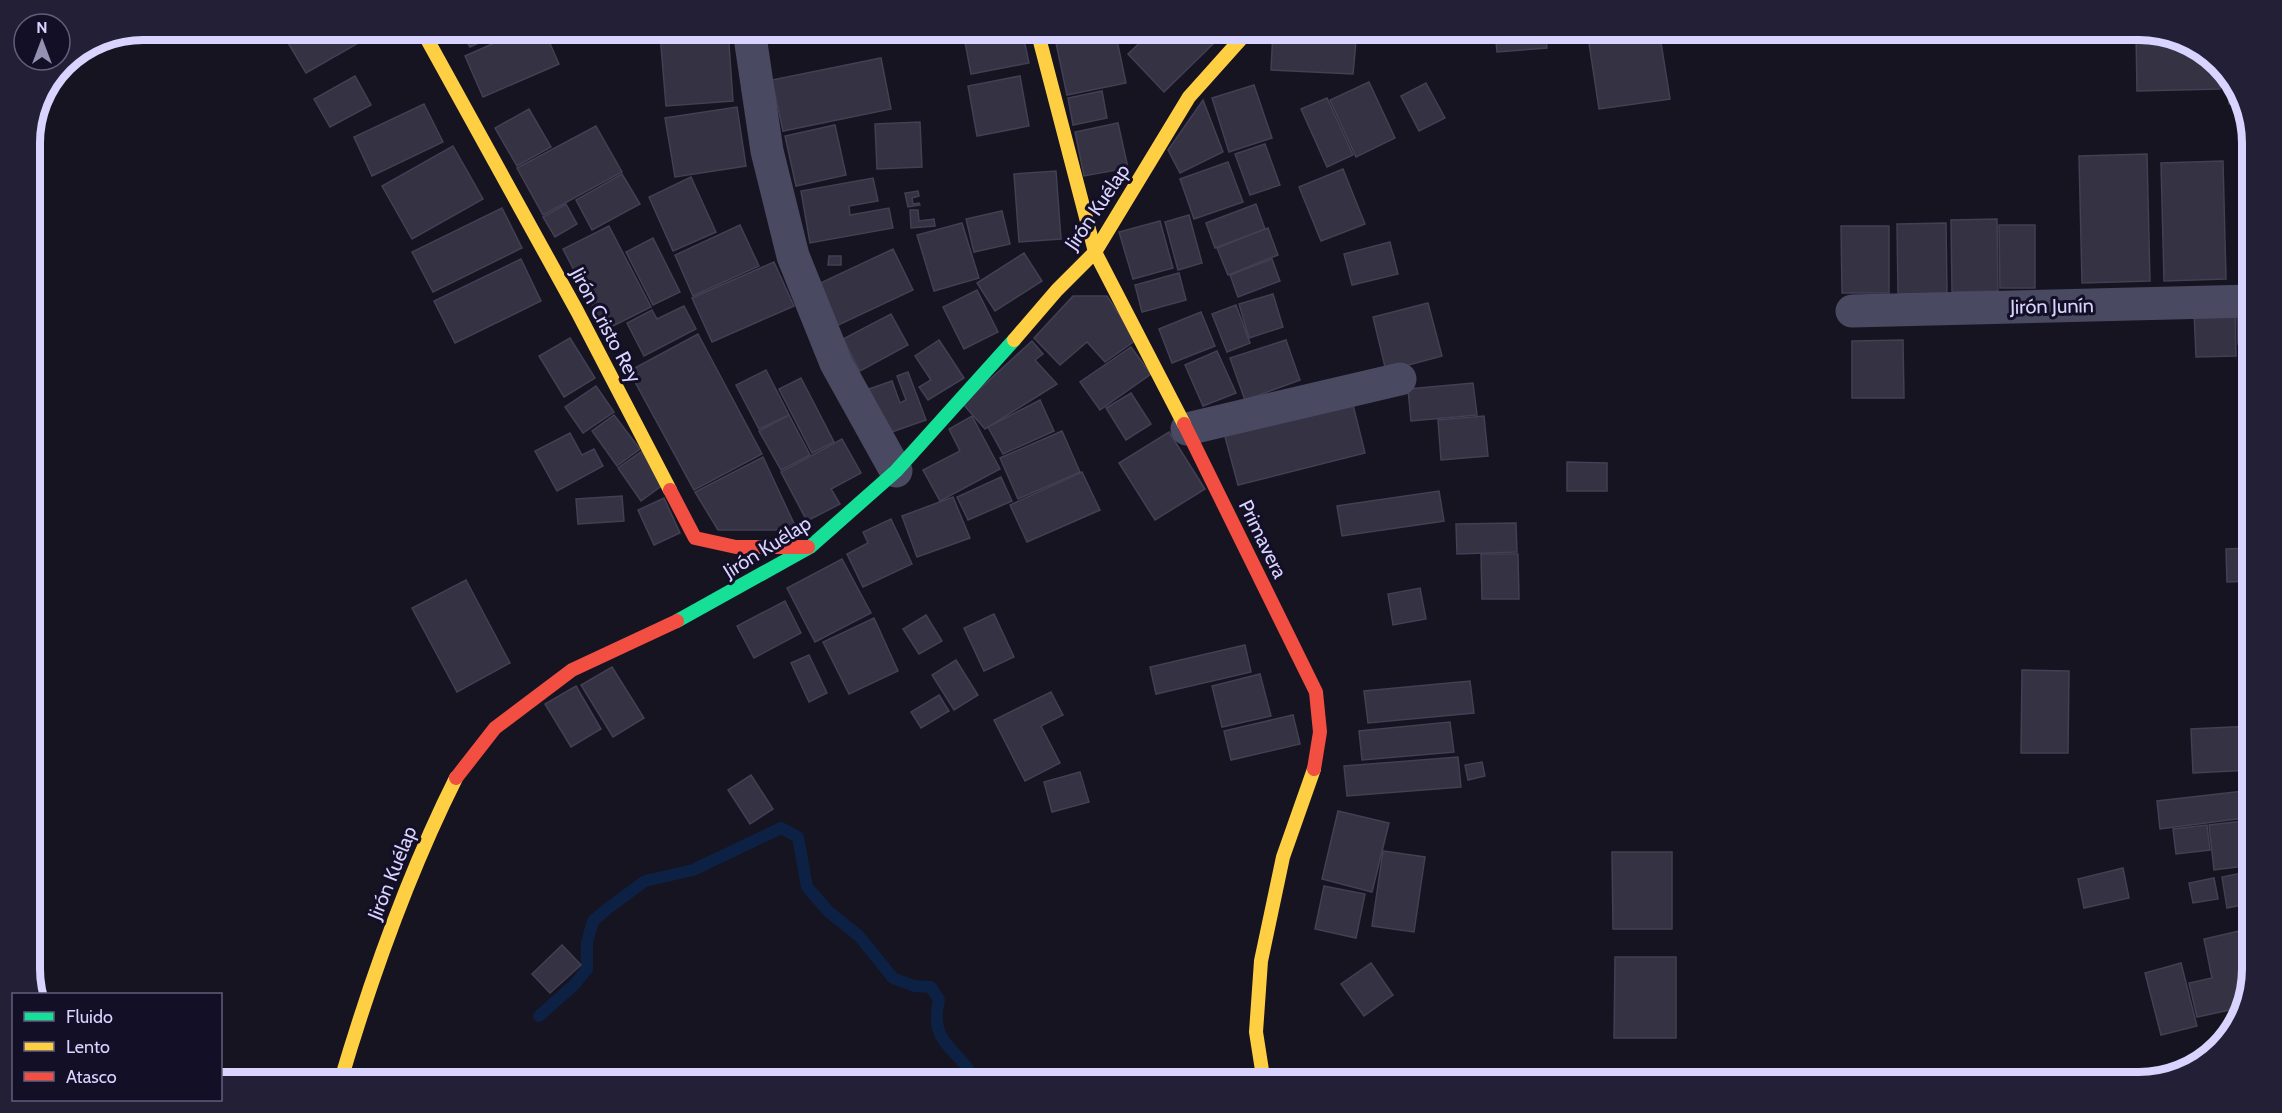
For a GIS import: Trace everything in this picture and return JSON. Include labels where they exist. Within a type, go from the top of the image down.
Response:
[{"type":"street","name":"Jirón Cristo Rey","points":[[428,40],[577,311],[695,538],[713,545],[735,547],[810,547]]},
{"type":"street","points":[[750,40],[767,151],[793,256],[836,363],[896,471]]},
{"type":"street","name":"Primavera","points":[[1040,40],[1095,252],[1187,429],[1316,692],[1320,732],[1314,767],[1283,857],[1262,961],[1256,1032],[1262,1072]]},
{"type":"street","name":"Jirón Kuélap","points":[[342,1072],[392,923],[429,832],[457,775],[495,728],[572,670],[682,620],[810,547],[896,471],[1057,290],[1095,252],[1189,97],[1240,40]]},
{"type":"street","name":"Jirón Junín","points":[[1852,311],[2241,301]]},
{"type":"street","points":[[1187,429],[1400,379]]},
{"type":"building","points":[[286,40],[364,40],[306,73]]},
{"type":"building","points":[[466,40],[485,40],[470,47]]},
{"type":"building","points":[[501,40],[548,40],[559,64],[483,97],[465,56]]},
{"type":"building","points":[[570,40],[620,40],[570,43]]},
{"type":"building","points":[[660,40],[729,40],[733,101],[666,106]]},
{"type":"building","points":[[965,40],[1024,40],[1029,63],[971,74]]},
{"type":"building","points":[[1071,40],[1117,40],[1126,83],[1067,95],[1056,43]]},
{"type":"building","points":[[1143,40],[1211,40],[1214,43],[1164,92],[1128,54]]},
{"type":"building","points":[[1272,40],[1356,40],[1353,74],[1271,70]]},
{"type":"building","points":[[1496,40],[1546,40],[1547,48],[1497,52]]},
{"type":"building","points":[[1589,40],[1661,40],[1670,99],[1599,109]]},
{"type":"building","points":[[2136,40],[2152,41],[2184,51],[2206,66],[2220,80],[2220,89],[2137,91]]},
{"type":"building","points":[[881,58],[891,109],[783,131],[772,80]]},
{"type":"building","points":[[355,76],[371,105],[330,127],[314,99]]},
{"type":"building","points":[[1020,76],[1029,126],[977,136],[968,86]]},
{"type":"building","points":[[1369,82],[1395,138],[1356,157],[1330,100]]},
{"type":"building","points":[[1426,83],[1445,118],[1419,131],[1401,96]]},
{"type":"building","points":[[1254,85],[1272,138],[1229,152],[1212,98]]},
{"type":"building","points":[[1102,91],[1107,118],[1073,125],[1068,98]]},
{"type":"building","points":[[2228,93],[2233,104],[2229,104]]},
{"type":"building","points":[[1327,98],[1353,155],[1327,167],[1301,109]]},
{"type":"building","points":[[1203,100],[1223,152],[1180,173],[1168,150]]},
{"type":"building","points":[[424,104],[443,142],[372,176],[354,137]]},
{"type":"building","points":[[737,107],[746,166],[675,177],[665,118]]},
{"type":"building","points":[[529,109],[551,147],[517,166],[495,128]]},
{"type":"building","points":[[920,122],[922,167],[877,169],[875,124]]},
{"type":"building","points":[[1118,123],[1128,168],[1084,176],[1075,132]]},
{"type":"building","points":[[835,125],[846,175],[796,186],[785,136]]},
{"type":"building","points":[[596,126],[622,172],[543,215],[517,168]]},
{"type":"building","points":[[1265,144],[1280,185],[1250,195],[1235,154]]},
{"type":"building","points":[[453,146],[483,199],[412,239],[382,186]]},
{"type":"building","points":[[2147,154],[2150,281],[2082,283],[2079,156]]},
{"type":"building","points":[[2223,161],[2226,279],[2164,281],[2161,163]]},
{"type":"building","points":[[1228,162],[1243,202],[1194,219],[1180,179]]},
{"type":"building","points":[[1343,169],[1365,224],[1321,241],[1299,187]]},
{"type":"building","points":[[1056,171],[1061,239],[1019,242],[1014,174]]},
{"type":"building","points":[[622,174],[640,204],[592,230],[576,200]]},
{"type":"building","points":[[691,177],[716,232],[673,251],[649,197]]},
{"type":"building","points":[[873,178],[878,201],[849,206],[850,215],[889,208],[893,228],[810,243],[801,191]]},
{"type":"building","points":[[918,191],[919,196],[912,198],[913,204],[919,203],[920,205],[908,207],[905,193]]},
{"type":"building","points":[[566,204],[577,224],[555,237],[543,217]]},
{"type":"building","points":[[1256,204],[1265,229],[1215,248],[1206,223]]},
{"type":"building","points":[[502,208],[522,248],[433,292],[412,252]]},
{"type":"building","points":[[910,210],[918,210],[919,221],[934,219],[935,226],[911,228]]},
{"type":"building","points":[[1002,211],[1010,244],[974,252],[966,219]]},
{"type":"building","points":[[1189,215],[1202,263],[1178,270],[1165,222]]},
{"type":"building","points":[[1997,219],[1998,291],[1952,292],[1951,220]]},
{"type":"building","points":[[1160,221],[1173,268],[1133,279],[1119,232]]},
{"type":"building","points":[[962,223],[979,278],[934,291],[917,235]]},
{"type":"building","points":[[1946,223],[1947,293],[1898,294],[1897,224]]},
{"type":"building","points":[[740,225],[759,266],[693,296],[675,255]]},
{"type":"building","points":[[1999,225],[2035,225],[2035,288],[2000,288]]},
{"type":"building","points":[[609,226],[651,307],[605,330],[563,249]]},
{"type":"building","points":[[1841,226],[1889,226],[1889,293],[1842,293]]},
{"type":"building","points":[[1268,228],[1278,255],[1228,275],[1217,248]]},
{"type":"building","points":[[653,238],[680,292],[653,305],[626,252]]},
{"type":"building","points":[[1390,242],[1398,274],[1352,285],[1344,254]]},
{"type":"building","points":[[893,249],[913,290],[834,327],[814,286]]},
{"type":"building","points":[[1024,253],[1042,281],[995,311],[977,283]]},
{"type":"building","points":[[829,256],[841,256],[841,265],[828,265]]},
{"type":"building","points":[[521,259],[541,301],[455,343],[434,301]]},
{"type":"building","points":[[1272,259],[1280,281],[1238,297],[1230,275]]},
{"type":"building","points":[[774,262],[794,306],[712,342],[692,298]]},
{"type":"building","points":[[1179,273],[1186,300],[1142,312],[1135,285]]},
{"type":"building","points":[[977,290],[998,332],[964,349],[943,307]]},
{"type":"building","points":[[1273,294],[1283,327],[1249,338],[1239,304]]},
{"type":"building","points":[[1073,296],[1107,296],[1136,340],[1105,362],[1087,342],[1060,365],[1034,338]]},
{"type":"building","points":[[1428,303],[1442,356],[1386,371],[1373,317]]},
{"type":"building","points":[[1236,305],[1250,343],[1227,352],[1212,314]]},
{"type":"building","points":[[684,306],[696,329],[644,356],[627,323],[652,310],[657,319]]},
{"type":"building","points":[[2235,310],[2236,356],[2196,357],[2194,311]]},
{"type":"building","points":[[2237,311],[2241,311],[2241,344],[2238,344]]},
{"type":"building","points":[[1201,312],[1215,346],[1172,363],[1159,329]]},
{"type":"building","points":[[891,314],[908,345],[860,371],[843,339]]},
{"type":"building","points":[[698,334],[762,454],[694,490],[629,371]]},
{"type":"building","points":[[570,338],[595,378],[564,397],[539,356]]},
{"type":"building","points":[[939,340],[964,378],[928,400],[919,387],[931,380],[915,356]]},
{"type":"building","points":[[1286,340],[1300,380],[1245,400],[1230,358]]},
{"type":"building","points":[[1903,340],[1904,398],[1852,398],[1852,341]]},
{"type":"building","points":[[1032,341],[1043,354],[1035,360],[1057,384],[985,429],[963,404]]},
{"type":"building","points":[[1131,347],[1151,374],[1100,410],[1080,382]]},
{"type":"building","points":[[1217,351],[1236,393],[1203,406],[1185,365]]},
{"type":"building","points":[[766,370],[789,415],[759,429],[736,385]]},
{"type":"building","points":[[908,372],[926,420],[886,434],[869,389],[892,381],[900,403],[906,400],[897,376]]},
{"type":"building","points":[[801,378],[834,442],[812,453],[779,389]]},
{"type":"building","points":[[1473,383],[1477,415],[1411,421],[1408,389]]},
{"type":"building","points":[[596,386],[614,412],[583,433],[565,407]]},
{"type":"building","points":[[1131,393],[1151,424],[1126,440],[1106,408]]},
{"type":"building","points":[[1040,400],[1054,431],[1003,454],[988,427]]},
{"type":"building","points":[[1352,401],[1365,453],[1238,485],[1224,433]]},
{"type":"building","points":[[614,415],[640,449],[617,466],[592,431]]},
{"type":"building","points":[[789,415],[810,455],[781,470],[759,431]]},
{"type":"building","points":[[972,416],[1000,469],[940,501],[923,470],[960,451],[949,429]]},
{"type":"building","points":[[1484,416],[1488,456],[1441,460],[1438,420]]},
{"type":"building","points":[[1062,431],[1080,472],[1018,499],[1000,458]]},
{"type":"building","points":[[1169,432],[1205,489],[1155,520],[1119,463]]},
{"type":"building","points":[[570,433],[582,455],[594,449],[603,466],[557,491],[535,451]]},
{"type":"building","points":[[842,439],[861,473],[831,489],[840,504],[807,521],[781,472]]},
{"type":"building","points":[[642,451],[664,484],[641,501],[618,468]]},
{"type":"building","points":[[763,457],[797,530],[718,530],[695,492]]},
{"type":"building","points":[[1567,462],[1607,463],[1607,491],[1567,491]]},
{"type":"building","points":[[1082,472],[1100,510],[1027,542],[1010,505]]},
{"type":"building","points":[[1001,477],[1012,501],[968,520],[957,497]]},
{"type":"building","points":[[1439,491],[1444,521],[1342,536],[1337,506]]},
{"type":"building","points":[[622,496],[624,521],[578,524],[576,499]]},
{"type":"building","points":[[953,497],[970,538],[917,557],[902,516]]},
{"type":"building","points":[[664,498],[680,533],[654,545],[638,510]]},
{"type":"building","points":[[891,519],[912,564],[863,587],[847,554],[868,543],[863,532]]},
{"type":"building","points":[[1516,523],[1517,552],[1457,554],[1456,524]]},
{"type":"building","points":[[2241,548],[2242,581],[2227,582],[2226,549]]},
{"type":"building","points":[[1481,554],[1518,554],[1519,599],[1482,599]]},
{"type":"building","points":[[842,559],[871,613],[815,642],[787,588]]},
{"type":"building","points":[[466,580],[510,663],[457,692],[412,608]]},
{"type":"building","points":[[2240,583],[2242,583],[2242,607]]},
{"type":"building","points":[[1420,588],[1426,619],[1393,625],[1388,594]]},
{"type":"building","points":[[785,601],[801,633],[754,658],[737,626]]},
{"type":"building","points":[[994,614],[1014,657],[984,671],[964,628]]},
{"type":"building","points":[[926,615],[942,641],[919,654],[903,629]]},
{"type":"building","points":[[874,618],[898,671],[849,694],[823,642]]},
{"type":"building","points":[[1245,645],[1251,672],[1156,694],[1150,667]]},
{"type":"building","points":[[809,655],[827,693],[809,702],[791,663]]},
{"type":"building","points":[[956,660],[978,695],[954,710],[932,675]]},
{"type":"building","points":[[612,667],[644,718],[613,737],[581,685]]},
{"type":"building","points":[[2022,670],[2069,671],[2068,753],[2021,753]]},
{"type":"building","points":[[1260,674],[1271,716],[1222,727],[1212,686]]},
{"type":"building","points":[[1470,681],[1474,713],[1368,723],[1364,691]]},
{"type":"building","points":[[576,686],[601,729],[571,747],[545,704]]},
{"type":"building","points":[[1051,692],[1063,715],[1041,726],[1060,763],[1025,781],[994,720]]},
{"type":"building","points":[[939,695],[949,711],[921,728],[911,712]]},
{"type":"building","points":[[1293,715],[1300,744],[1231,760],[1224,731]]},
{"type":"building","points":[[1450,722],[1454,752],[1362,760],[1359,731]]},
{"type":"building","points":[[2242,727],[2242,771],[2193,773],[2191,729]]},
{"type":"building","points":[[1458,757],[1461,787],[1347,796],[1344,766]]},
{"type":"building","points":[[1482,762],[1485,776],[1468,780],[1465,765]]},
{"type":"building","points":[[1080,772],[1089,802],[1052,812],[1044,782]]},
{"type":"building","points":[[751,775],[773,809],[750,824],[728,790]]},
{"type":"building","points":[[2242,791],[2242,818],[2160,829],[2157,801]]},
{"type":"building","points":[[1338,811],[1389,823],[1372,892],[1322,879]]},
{"type":"building","points":[[2242,821],[2242,866],[2214,870],[2209,825]]},
{"type":"building","points":[[2207,825],[2210,850],[2176,854],[2173,829]]},
{"type":"building","points":[[1383,851],[1425,857],[1414,932],[1372,926]]},
{"type":"building","points":[[1612,852],[1672,852],[1672,929],[1613,929]]},
{"type":"building","points":[[2123,868],[2129,898],[2084,908],[2078,879]]},
{"type":"building","points":[[2242,873],[2242,905],[2227,908],[2222,877]]},
{"type":"building","points":[[2214,878],[2218,899],[2193,903],[2189,883]]},
{"type":"building","points":[[1324,886],[1365,894],[1356,938],[1315,929]]},
{"type":"building","points":[[2242,930],[2242,969],[2240,989],[2233,1009],[2197,1017],[2189,983],[2212,978],[2204,939]]},
{"type":"building","points":[[562,945],[581,965],[550,993],[532,974]]},
{"type":"building","points":[[1615,957],[1676,957],[1676,1038],[1614,1038]]},
{"type":"building","points":[[1371,963],[1393,995],[1364,1016],[1341,984]]},
{"type":"building","points":[[2181,963],[2197,1026],[2161,1035],[2145,973]]},
{"type":"waterway","points":[[539,1016],[574,985],[587,969],[587,942],[593,921],[607,909],[645,881],[693,870],[781,828],[798,837],[807,887],[829,912],[859,936],[893,978],[914,986],[931,987],[939,1000],[937,1016],[942,1038],[969,1072]]},
{"type":"traffic: fast","points":[[677,621],[810,547],[896,471],[1014,340]]},
{"type":"traffic: slow","points":[[428,40],[577,311],[670,490]]},
{"type":"traffic: slow","points":[[1040,40],[1095,252],[1184,424]]},
{"type":"traffic: slow","points":[[1014,340],[1057,290],[1095,252],[1189,97],[1240,40]]},
{"type":"traffic: slow","points":[[1262,1072],[1256,1032],[1261,961],[1283,857],[1314,769]]},
{"type":"traffic: slow","points":[[343,1072],[391,928],[438,815],[456,778]]},
{"type":"traffic: jam","points":[[1184,424],[1316,692],[1320,732],[1314,769]]},
{"type":"traffic: jam","points":[[670,490],[695,538],[736,547],[808,547]]},
{"type":"traffic: jam","points":[[456,778],[495,728],[572,670],[677,621]]}]
